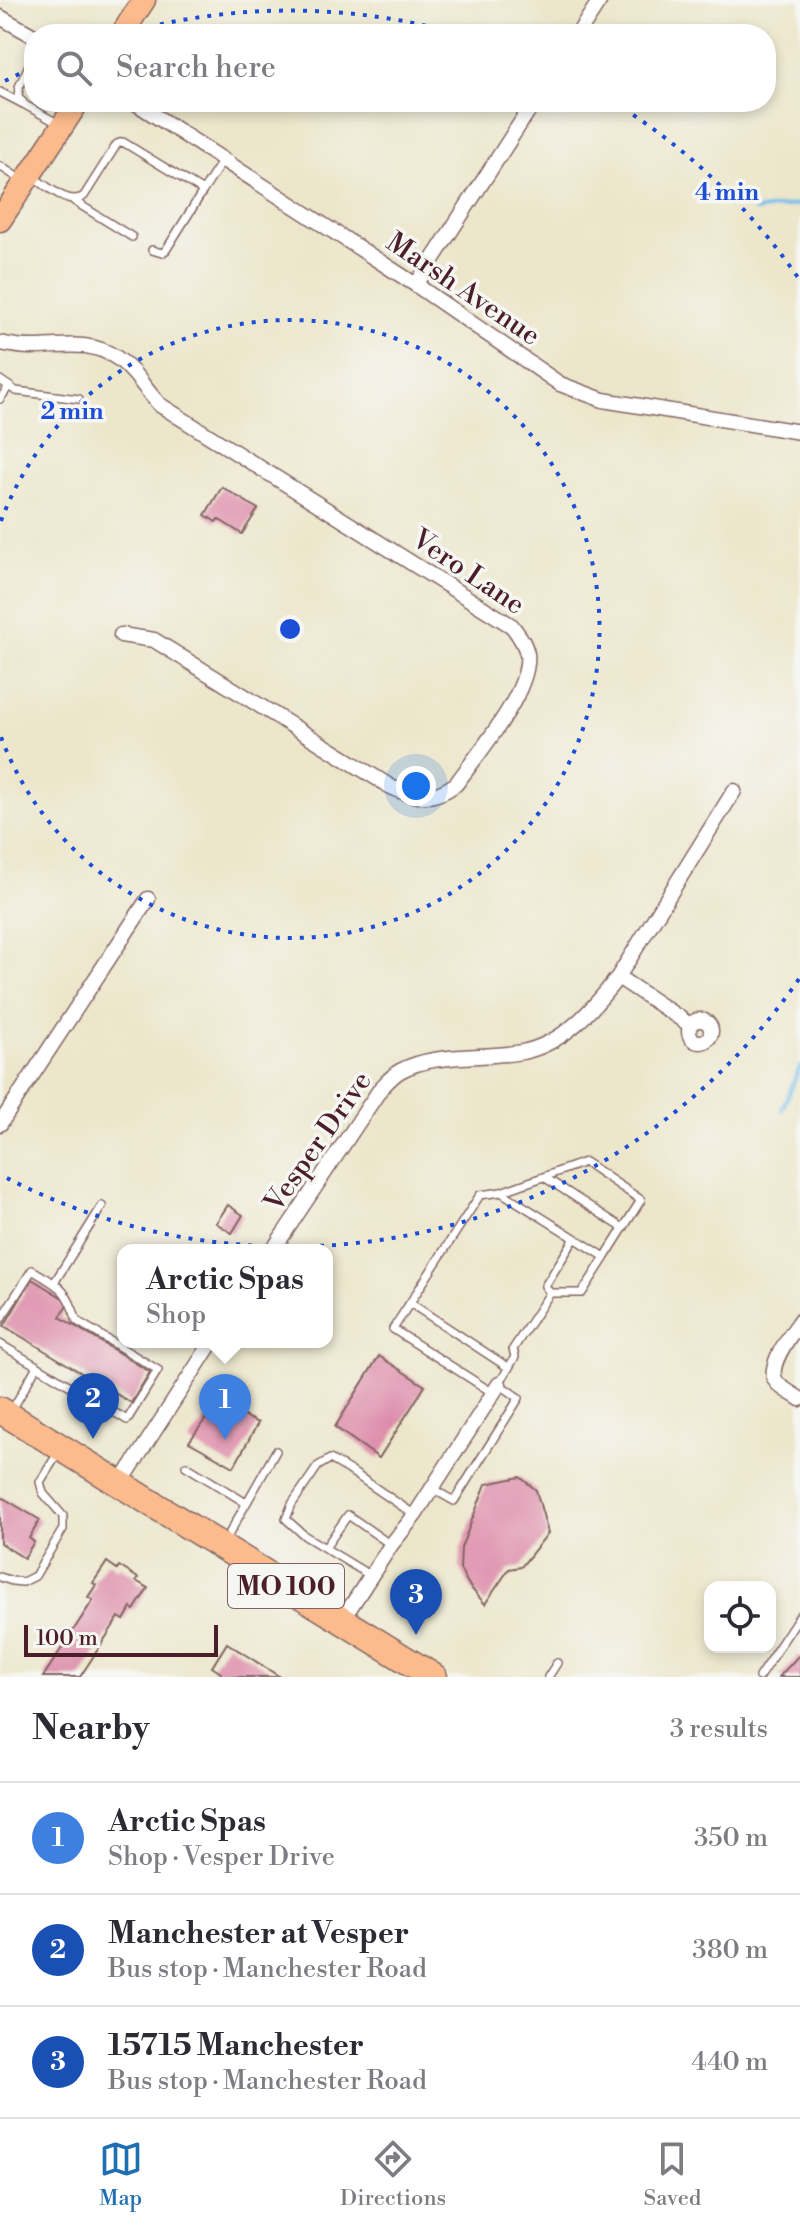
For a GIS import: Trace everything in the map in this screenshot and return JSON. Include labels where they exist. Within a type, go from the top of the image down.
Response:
[{"type":"highway","name":"MO 100","points":[[4,1413],[434,1677]]},
{"type":"main road","points":[[128,24],[144,0]]},
{"type":"main road","points":[[1,215],[71,112]]},
{"type":"street","points":[[584,24],[600,0]]},
{"type":"street","points":[[0,17],[24,30]]},
{"type":"street","name":"Marsh Avenue","points":[[149,112],[416,285],[560,384],[603,400],[800,432]]},
{"type":"street","points":[[416,285],[528,112]]},
{"type":"street","name":"Vero Lane","points":[[0,343],[30,347],[75,344],[118,359],[137,376],[160,405],[512,626],[526,652],[527,667],[516,699],[456,784],[447,791],[424,797],[407,795],[391,787],[154,640],[121,635]]},
{"type":"street","name":"Vesper Drive","points":[[277,1244],[381,1088],[397,1072],[420,1062],[524,1052],[560,1036],[598,1003],[618,977],[734,791]]},
{"type":"street","points":[[0,1124],[148,899]]},
{"type":"street","points":[[618,977],[690,1025]]},
{"type":"street","points":[[800,1321],[778,1356],[773,1371],[778,1385],[800,1399]]},
{"type":"street","points":[[120,1484],[208,1348]]},
{"type":"street","points":[[342,1620],[391,1545],[415,1515],[496,1389]]},
{"type":"lane","points":[[24,76],[18,96],[24,104]]},
{"type":"lane","points":[[0,92],[24,104]]},
{"type":"lane","points":[[37,112],[62,126]]},
{"type":"lane","points":[[74,201],[84,196],[117,144],[123,142],[203,191]]},
{"type":"lane","points":[[152,250],[162,253],[166,250],[223,160]]},
{"type":"lane","points":[[0,166],[74,201],[132,237]]},
{"type":"lane","points":[[0,380],[16,391],[79,399]]},
{"type":"lane","points":[[0,399],[9,386]]},
{"type":"lane","points":[[431,1488],[454,1501],[519,1398],[496,1389],[393,1329],[480,1195],[501,1192],[585,1162],[641,1200],[582,1293],[550,1293]]},
{"type":"lane","points":[[544,1177],[623,1228]]},
{"type":"lane","points":[[501,1192],[605,1257]]},
{"type":"lane","points":[[54,1283],[102,1206]]},
{"type":"lane","points":[[550,1293],[545,1286],[575,1238]]},
{"type":"lane","points":[[0,1320],[32,1270],[70,1297],[77,1321],[117,1345]]},
{"type":"lane","points":[[496,1389],[515,1357],[513,1349],[550,1293]]},
{"type":"lane","points":[[410,1303],[509,1368]]},
{"type":"lane","points":[[0,1344],[127,1420],[158,1370],[122,1348]]},
{"type":"lane","points":[[4,1413],[37,1366]]},
{"type":"lane","points":[[0,1577],[23,1582],[35,1576],[63,1529],[63,1516],[43,1493],[40,1482],[62,1448]]},
{"type":"lane","points":[[222,1546],[276,1451]]},
{"type":"lane","points":[[371,1576],[305,1536],[286,1519],[292,1504],[318,1466],[330,1459],[415,1515]]},
{"type":"lane","points":[[186,1466],[246,1503]]},
{"type":"lane","points":[[325,1548],[348,1515],[391,1545]]},
{"type":"lane","points":[[759,1677],[800,1615]]},
{"type":"lane","points":[[548,1677],[557,1663]]},
{"type":"building","points":[[222,487],[258,509],[242,534],[205,515]]},
{"type":"building","points":[[228,1205],[243,1215],[232,1233],[216,1223]]},
{"type":"building","points":[[32,1279],[69,1302],[60,1317],[150,1372],[131,1403],[4,1326]]},
{"type":"building","points":[[379,1356],[425,1386],[379,1458],[335,1427]]},
{"type":"building","points":[[217,1403],[258,1423],[234,1467],[189,1442]]},
{"type":"building","points":[[520,1477],[536,1490],[548,1533],[521,1567],[509,1569],[485,1604],[460,1569],[461,1548],[486,1484]]},
{"type":"building","points":[[0,1496],[40,1520],[29,1538],[34,1542],[24,1558],[0,1543]]},
{"type":"building","points":[[107,1562],[138,1578],[136,1581],[148,1588],[124,1620],[119,1617],[80,1677],[43,1677],[93,1600],[88,1597],[96,1585],[93,1583]]},
{"type":"building","points":[[227,1643],[280,1677],[219,1677],[221,1673],[212,1667]]},
{"type":"building","points":[[800,1654],[800,1677],[779,1677]]},
{"type":"waterway","points":[[755,211],[800,204]]},
{"type":"waterway","points":[[782,1110],[800,1067]]},
{"type":"place","name":"Manchester at Vesper","points":[[93,1439]]},
{"type":"place","name":"Arctic Spas","points":[[225,1440]]},
{"type":"place","name":"15715 Manchester","points":[[416,1635]]}]
